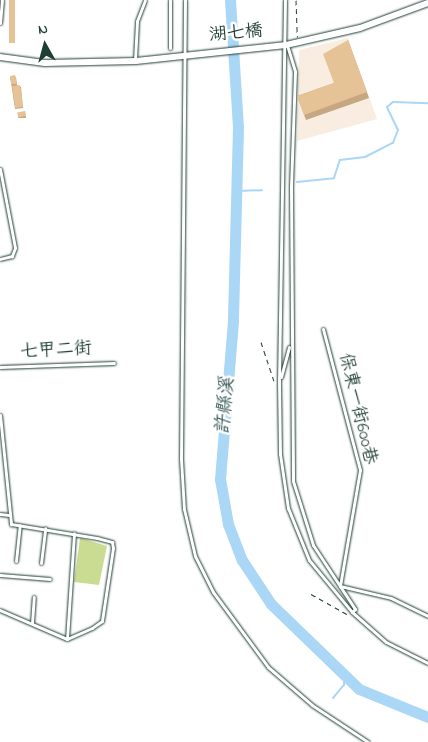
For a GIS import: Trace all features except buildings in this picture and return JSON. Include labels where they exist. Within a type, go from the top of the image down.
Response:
[{"type":"street","name":"湖七橋","points":[[0,57],[44,63],[136,61],[186,54],[286,45],[360,28],[428,3]]},
{"type":"lane","points":[[0,23],[2,0]]},
{"type":"lane","points":[[136,61],[138,21],[145,0]]},
{"type":"lane","points":[[170,0],[170,48]]},
{"type":"lane","points":[[185,0],[181,459],[184,509],[195,556],[213,592],[268,666],[312,705],[368,742]]},
{"type":"lane","points":[[285,0],[286,45],[279,382],[280,454],[288,508],[310,560],[352,612],[386,642],[428,663]]},
{"type":"lane","points":[[286,45],[295,72],[290,341],[293,480],[313,545],[355,609],[352,612]]},
{"type":"lane","points":[[0,169],[15,248],[12,256],[0,259]]},
{"type":"lane","name":"保東一街600巷","points":[[323,329],[360,470],[340,586]]},
{"type":"lane","points":[[279,382],[290,341]]},
{"type":"lane","name":"七甲二街","points":[[0,368],[114,363]]},
{"type":"lane","points":[[0,415],[11,524],[74,533],[112,542],[113,548],[102,621],[67,639]]},
{"type":"lane","points":[[0,514],[9,515]]},
{"type":"lane","points":[[16,561],[20,525]]},
{"type":"lane","points":[[41,563],[45,528]]},
{"type":"lane","points":[[67,639],[74,533]]},
{"type":"lane","points":[[0,575],[50,579]]},
{"type":"lane","points":[[340,586],[390,598],[428,616]]},
{"type":"lane","points":[[32,622],[34,597]]},
{"type":"lane","points":[[0,610],[32,622],[67,639]]},
{"type":"path","points":[[296,0],[297,37]]},
{"type":"path","points":[[261,342],[274,382],[279,382]]},
{"type":"path","points":[[311,594],[347,615],[352,612]]},
{"type":"shaded area","points":[[348,38],[377,119],[297,141],[299,50]]},
{"type":"green space","points":[[80,538],[107,546],[99,585],[74,582]]},
{"type":"waterway","name":"許縣溪","points":[[230,0],[238,127],[233,321],[220,479],[228,524],[242,560],[271,604],[359,689],[428,717]]},
{"type":"waterway","points":[[297,182],[334,178],[340,160],[365,157],[393,143],[398,130],[387,107],[393,102],[428,103]]},
{"type":"waterway","points":[[237,191],[262,190]]},
{"type":"waterway","points":[[333,698],[344,685],[344,675]]}]
